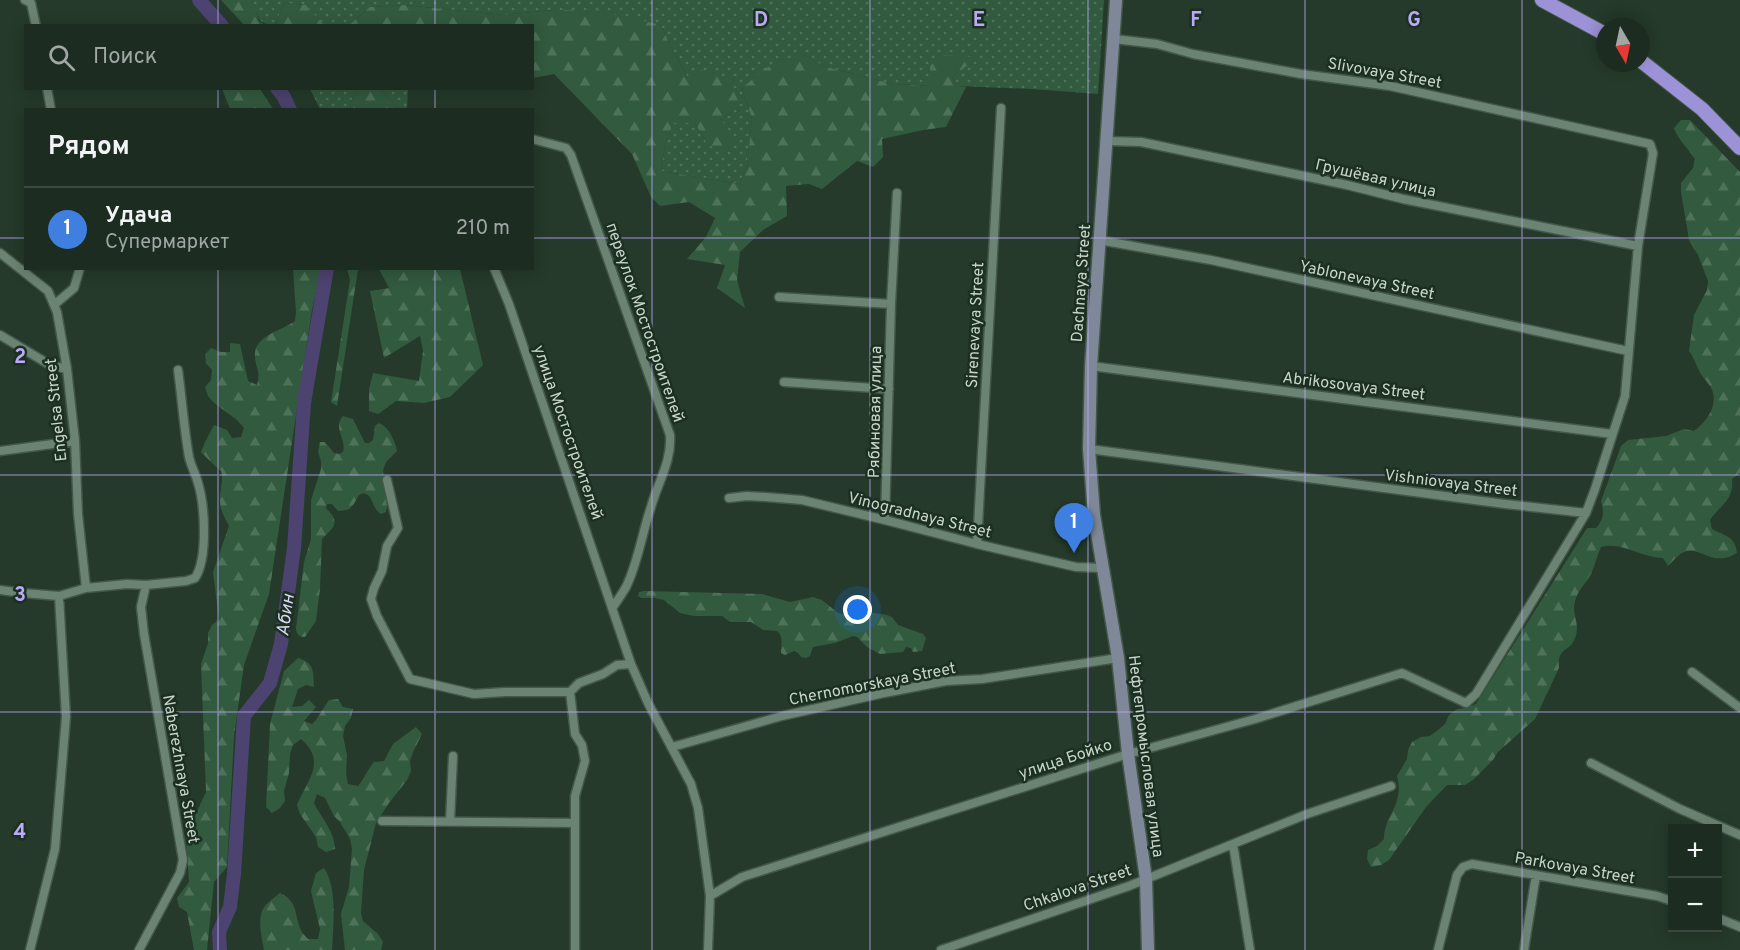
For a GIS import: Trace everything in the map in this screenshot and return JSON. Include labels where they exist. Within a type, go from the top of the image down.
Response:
[{"type":"highway","points":[[1542,0],[1596,29]]},
{"type":"highway","points":[[1650,68],[1702,109],[1740,148]]},
{"type":"main road","name":"Dachnaya Street","points":[[1102,568],[1094,515],[1089,449],[1091,366],[1116,1]]},
{"type":"main road","name":"Нефтепромысловая улица","points":[[1102,568],[1118,658],[1128,754],[1146,879],[1148,950]]},
{"type":"street","points":[[25,0],[32,3],[36,24]]},
{"type":"street","name":"Slivovaya Street","points":[[1114,39],[1157,44],[1194,54],[1301,74],[1390,86],[1650,144],[1653,153],[1652,169],[1638,246]]},
{"type":"street","points":[[47,90],[51,108]]},
{"type":"street","name":"Sirenevaya Street","points":[[977,544],[1001,108]]},
{"type":"street","name":"переулок Мостостроителей","points":[[534,140],[566,148],[571,155],[670,435],[671,447],[667,463],[651,505],[631,574],[613,607]]},
{"type":"street","name":"Грушёвая улица","points":[[1107,141],[1141,142],[1347,184],[1403,199],[1638,246]]},
{"type":"street","name":"Рябиновая улица","points":[[885,520],[891,304],[897,193]]},
{"type":"street","name":"Yablonevaya Street","points":[[1099,240],[1211,260],[1628,351]]},
{"type":"street","points":[[1586,513],[1625,396],[1638,246]]},
{"type":"street","name":"Engelsa Street","points":[[0,254],[48,291],[57,312],[68,369],[75,441],[78,514],[86,588]]},
{"type":"street","points":[[54,305],[74,288],[79,270]]},
{"type":"street","name":"улица Мостостроителей","points":[[495,270],[509,304],[631,664],[648,703],[692,784],[698,808],[710,896],[708,950]]},
{"type":"street","points":[[779,297],[891,304]]},
{"type":"street","points":[[0,335],[50,365],[68,369]]},
{"type":"street","name":"Abrikosovaya Street","points":[[1091,366],[1612,434]]},
{"type":"street","points":[[0,590],[59,596],[86,588],[127,584],[146,585],[195,578],[203,560],[203,505],[199,484],[189,459],[178,370]]},
{"type":"street","points":[[784,382],[889,389]]},
{"type":"street","points":[[0,451],[75,441]]},
{"type":"street","name":"Vishniovaya Street","points":[[1089,449],[1494,503],[1586,513]]},
{"type":"street","points":[[387,480],[398,528],[387,546],[382,571],[371,599],[377,616],[410,679],[474,694],[570,692],[579,683],[603,674],[617,665],[631,664]]},
{"type":"street","name":"Vinogradnaya Street","points":[[729,498],[766,496],[802,500],[1076,567],[1102,568]]},
{"type":"street","name":"улица Бойко","points":[[710,896],[742,877],[1128,754],[1255,719],[1402,673],[1466,703],[1476,694],[1586,513]]},
{"type":"street","name":"Naberezhnaya Street","points":[[140,950],[180,873],[183,860],[144,634],[141,607],[146,585]]},
{"type":"street","points":[[30,950],[55,849],[66,717],[59,596]]},
{"type":"street","name":"Chernomorskaya Street","points":[[672,747],[782,716],[894,691],[946,681],[982,679],[1118,658]]},
{"type":"street","points":[[1692,672],[1740,708]]},
{"type":"street","points":[[570,692],[575,734],[582,745],[585,761],[575,796],[574,950]]},
{"type":"street","points":[[450,822],[453,756]]},
{"type":"street","points":[[1591,763],[1680,809],[1740,835]]},
{"type":"street","name":"Chkalova Street","points":[[941,950],[1146,879],[1307,814],[1391,786]]},
{"type":"street","points":[[382,821],[575,823]]},
{"type":"street","points":[[1233,844],[1250,950]]},
{"type":"street","name":"Parkovaya Street","points":[[1438,950],[1457,875],[1462,867],[1472,864],[1657,896],[1668,900]]},
{"type":"street","points":[[1524,950],[1536,875]]},
{"type":"street","points":[[1722,920],[1740,927]]},
{"type":"green space","points":[[221,0],[252,0],[259,21],[264,24],[243,24]]},
{"type":"green space","points":[[252,0],[1104,0],[1098,94],[959,86],[952,77],[977,57],[932,86],[893,84],[823,66],[804,54],[742,88],[752,119],[747,165],[739,184],[661,171],[665,145],[673,123],[695,123],[706,142],[721,120],[735,109],[741,112],[688,78],[661,25],[553,10],[504,15],[404,5],[370,7],[350,24],[322,24],[306,5],[284,3],[275,24],[267,24],[257,15]]},
{"type":"green space","points":[[284,3],[306,5],[323,24],[275,24]]},
{"type":"green space","points":[[404,5],[504,15],[553,10],[597,10],[661,25],[688,78],[701,70],[729,78],[742,112],[735,109],[721,120],[734,136],[724,156],[706,142],[695,123],[673,123],[665,145],[661,171],[739,184],[747,165],[752,119],[742,88],[766,68],[804,54],[823,66],[893,84],[931,86],[930,66],[941,55],[978,57],[952,77],[959,86],[966,87],[946,127],[882,139],[883,157],[873,167],[857,161],[822,189],[809,184],[786,186],[787,216],[763,230],[740,252],[737,280],[745,308],[717,288],[725,265],[687,259],[706,237],[715,218],[689,202],[660,206],[651,197],[632,154],[554,74],[534,78],[534,24],[350,24],[370,7]]},
{"type":"green space","points":[[222,90],[261,90],[272,108],[230,108]]},
{"type":"green space","points":[[310,90],[356,90],[350,103],[351,108],[320,108]]},
{"type":"green space","points":[[356,90],[381,90],[398,108],[351,108],[350,103]]},
{"type":"green space","points":[[381,90],[408,90],[407,108],[397,107]]},
{"type":"green space","points":[[1681,120],[1690,120],[1740,172],[1740,473],[1732,479],[1729,497],[1710,520],[1712,529],[1732,540],[1737,553],[1720,558],[1688,551],[1680,554],[1668,566],[1663,558],[1617,546],[1601,547],[1591,574],[1576,598],[1574,611],[1577,633],[1573,643],[1560,657],[1559,668],[1535,719],[1498,752],[1473,780],[1465,785],[1447,785],[1426,807],[1389,860],[1371,867],[1367,859],[1368,850],[1377,846],[1384,839],[1387,823],[1398,794],[1397,776],[1407,759],[1412,742],[1421,737],[1430,736],[1445,724],[1449,715],[1457,709],[1476,704],[1587,528],[1596,528],[1601,522],[1603,512],[1601,501],[1621,446],[1628,440],[1666,436],[1684,429],[1694,431],[1712,410],[1714,399],[1712,391],[1689,351],[1694,315],[1707,290],[1708,281],[1698,255],[1689,240],[1681,183],[1693,168],[1695,159],[1674,128]]},
{"type":"green space","points":[[293,270],[321,270],[312,310],[269,594],[244,665],[234,736],[227,867],[214,882],[207,950],[194,950],[187,912],[179,907],[177,898],[189,882],[186,835],[206,792],[201,664],[208,643],[208,633],[219,619],[213,572],[229,526],[220,505],[221,471],[201,452],[214,425],[227,430],[232,438],[241,437],[244,428],[208,396],[205,387],[211,380],[212,370],[206,363],[205,354],[211,348],[221,352],[230,352],[230,343],[240,344],[248,381],[257,385],[255,357],[258,344],[269,335],[295,321]]},
{"type":"green space","points":[[347,270],[358,270],[337,406],[331,402],[350,280]]},
{"type":"green space","points":[[380,270],[460,270],[483,365],[450,397],[424,403],[396,401],[378,414],[369,411],[369,389],[373,373],[419,381],[423,351],[420,336],[384,358],[370,291],[389,288]]},
{"type":"green space","points":[[343,416],[353,419],[365,443],[373,440],[375,426],[379,423],[389,431],[393,439],[397,451],[386,462],[383,470],[387,507],[386,512],[381,514],[370,497],[363,493],[348,510],[338,511],[332,504],[327,504],[326,508],[333,517],[334,525],[322,539],[316,621],[305,637],[301,637],[296,629],[304,562],[311,539],[311,500],[321,469],[318,452],[320,442],[325,442],[334,453],[343,452],[339,425]]},
{"type":"green space","points":[[639,592],[762,594],[790,602],[813,597],[822,600],[838,613],[857,619],[861,619],[868,612],[887,615],[892,617],[898,625],[923,634],[926,638],[922,651],[913,652],[911,648],[906,647],[903,652],[880,654],[853,636],[835,643],[813,647],[810,656],[806,658],[794,651],[785,655],[781,653],[781,638],[777,631],[763,630],[751,622],[730,622],[722,616],[694,616],[680,613],[664,600],[638,596]]},
{"type":"green space","points":[[298,658],[310,665],[314,687],[306,685],[298,689],[292,707],[302,706],[309,700],[316,707],[304,721],[312,724],[329,700],[338,699],[343,707],[353,709],[343,736],[347,755],[348,784],[358,786],[374,762],[384,761],[393,744],[416,727],[422,734],[410,761],[411,771],[407,780],[376,823],[364,870],[361,913],[363,921],[378,934],[383,942],[381,950],[345,950],[341,914],[349,887],[352,849],[350,839],[325,798],[317,794],[314,803],[330,830],[335,849],[326,852],[318,847],[316,837],[300,814],[297,805],[314,764],[309,747],[301,739],[293,745],[290,754],[289,773],[284,791],[285,801],[272,813],[266,807],[270,724],[284,671]]},
{"type":"green space","points":[[324,868],[333,897],[332,950],[264,950],[260,928],[262,911],[280,893],[292,902],[303,933],[308,939],[318,939],[320,929],[311,891],[316,873]]},
{"type":"waterway","name":"Абин","points":[[199,0],[220,24]]},
{"type":"waterway","name":"Абин","points":[[279,90],[289,108]]},
{"type":"waterway","name":"Абин","points":[[220,950],[219,932],[230,907],[234,874],[244,716],[270,683],[281,644],[294,548],[304,403],[327,270]]},
{"type":"place","name":"Удача","points":[[1074,553]]}]
